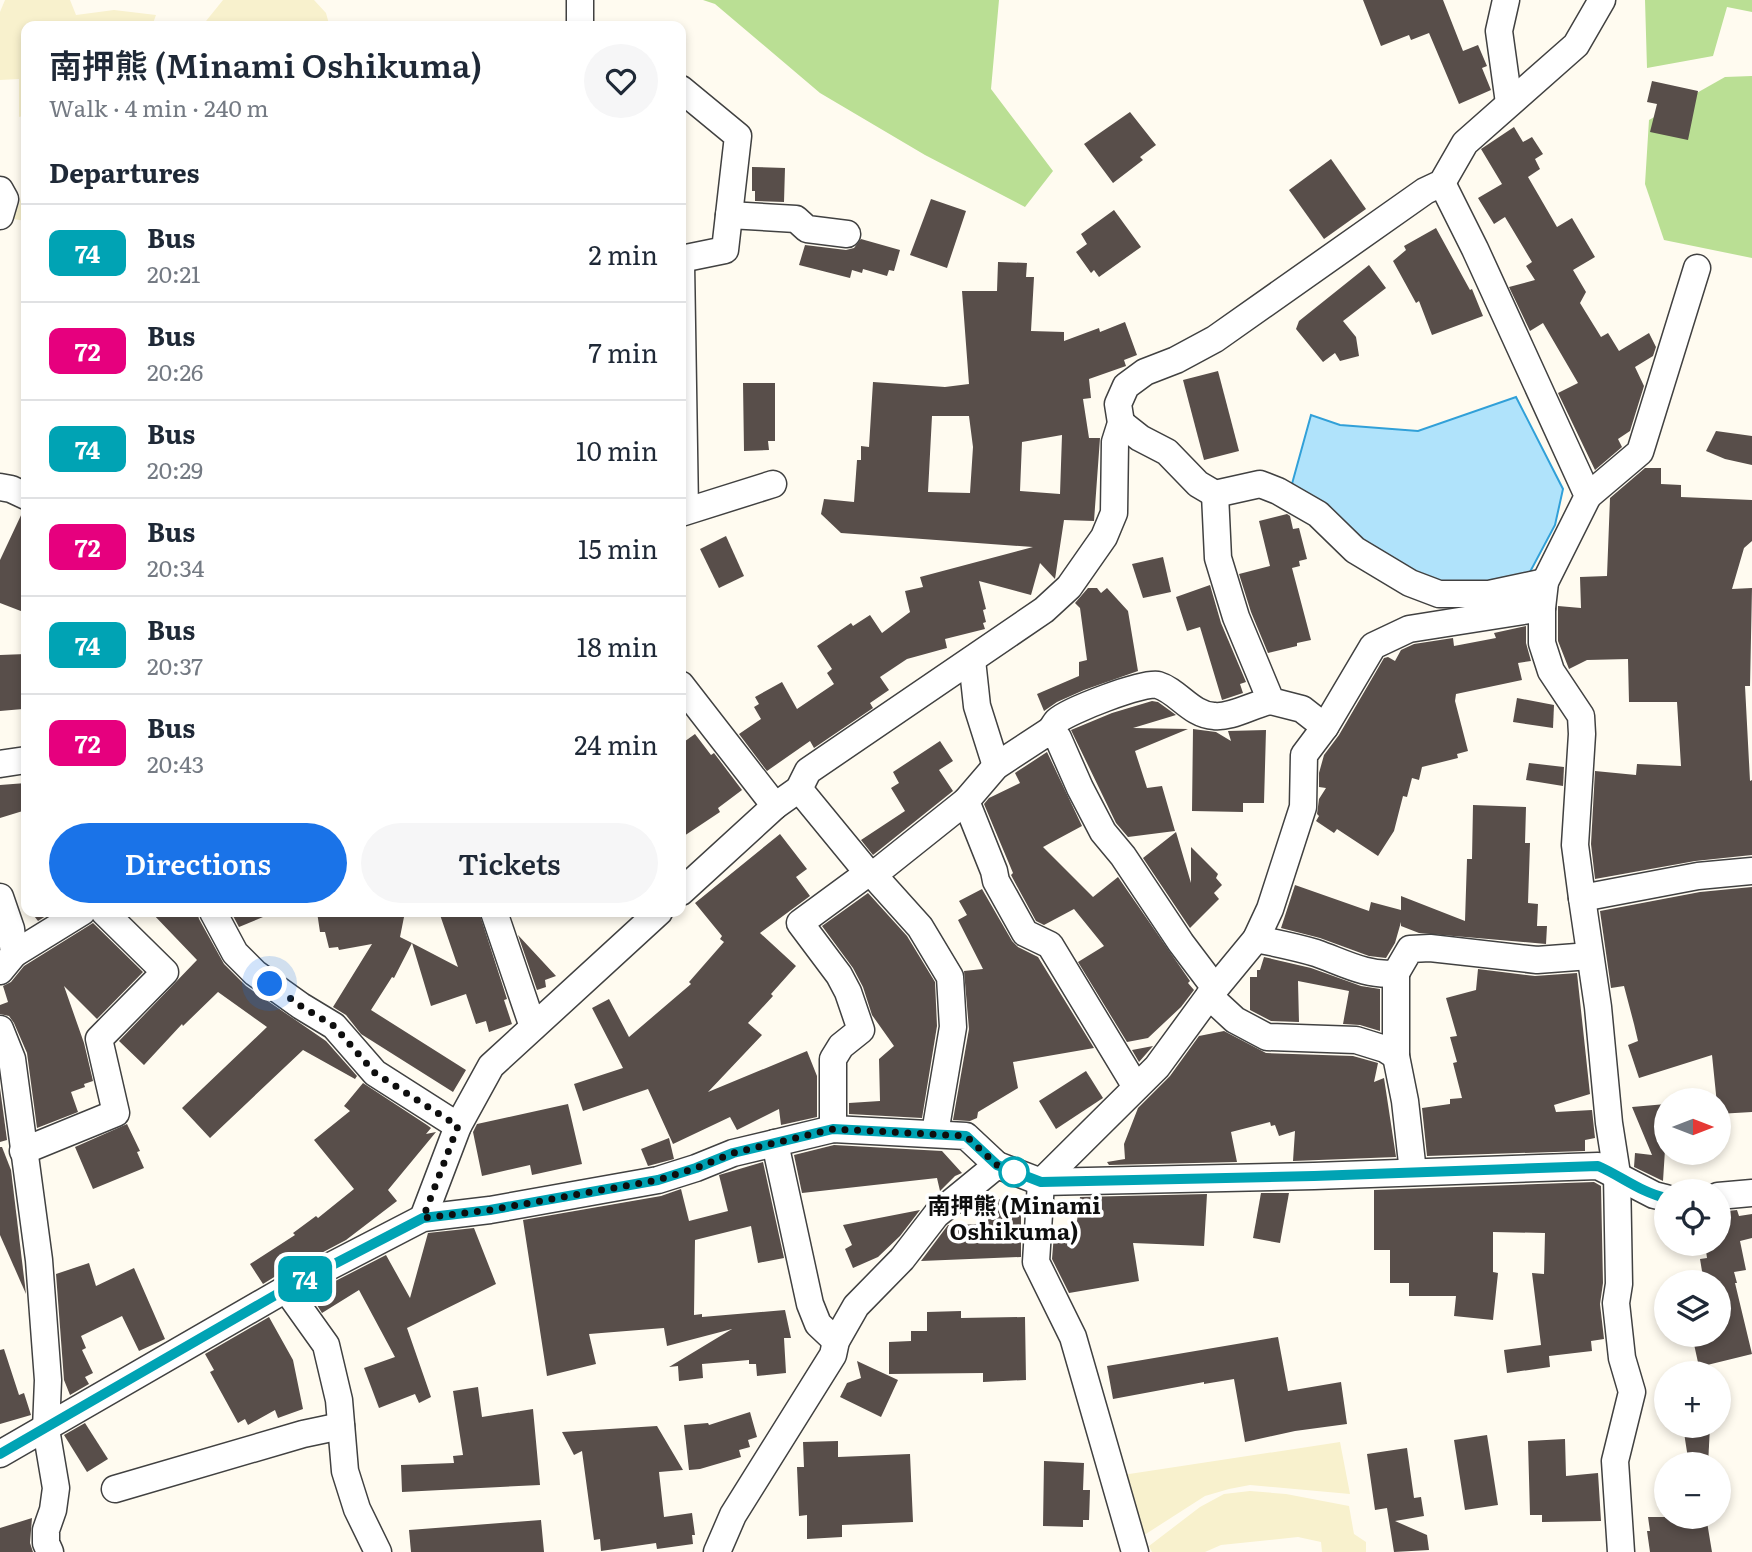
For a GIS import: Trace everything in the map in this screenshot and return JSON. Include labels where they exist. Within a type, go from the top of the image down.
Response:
[{"type":"street","points":[[580,0],[580,21]]},
{"type":"street","points":[[1506,0],[1499,31],[1509,103]]},
{"type":"street","points":[[686,887],[775,806],[799,789],[808,771],[1044,610],[1069,587],[1104,537],[1114,513],[1115,442],[1121,423],[1118,404],[1126,386],[1145,372],[1176,360],[1215,339],[1425,191],[1442,183],[1465,143],[1576,45],[1602,0]]},
{"type":"street","points":[[686,93],[738,136],[725,250],[686,260]]},
{"type":"street","points":[[1442,183],[1588,496]]},
{"type":"street","points":[[0,190],[5,199],[0,216]]},
{"type":"street","points":[[729,215],[796,219],[807,229],[847,234]]},
{"type":"street","points":[[1621,1552],[1615,1461],[1632,1392],[1622,1358],[1616,1303],[1619,1284],[1617,1174],[1575,845],[1583,734],[1581,716],[1551,671],[1542,643],[1544,595],[1588,496],[1640,452],[1697,268]]},
{"type":"street","points":[[1121,423],[1140,438],[1167,452],[1198,484],[1215,494],[1260,484],[1278,491],[1318,514],[1355,550],[1410,583],[1439,594],[1544,595]]},
{"type":"street","points":[[686,511],[773,484]]},
{"type":"street","points":[[0,487],[21,494]]},
{"type":"street","points":[[1215,494],[1218,558],[1236,617],[1271,701]]},
{"type":"street","points":[[1135,1552],[1073,1336],[1035,1262],[1041,1182],[1157,1068],[1212,992],[1256,939],[1270,909],[1303,807],[1304,755],[1325,727],[1373,646],[1409,629],[1544,595]]},
{"type":"street","points":[[972,660],[977,706],[996,766]]},
{"type":"street","points":[[833,1129],[833,1059],[841,1046],[860,1030],[848,992],[839,975],[800,923],[868,873],[877,872],[966,801],[996,766],[1051,730],[1058,719],[1131,688],[1155,684],[1199,712],[1213,716],[1271,701],[1302,709],[1325,727]]},
{"type":"street","points":[[690,717],[775,806]]},
{"type":"street","points":[[1051,730],[1058,737],[1103,832],[1123,856],[1212,992],[1235,1020],[1267,1037],[1356,1040],[1385,1049],[1396,1056]]},
{"type":"street","points":[[0,764],[21,761]]},
{"type":"street","points":[[799,789],[868,873],[875,877],[920,927],[950,976],[953,1027],[935,1133]]},
{"type":"street","points":[[966,801],[996,881],[1025,933],[1050,945],[1136,1087]]},
{"type":"street","points":[[1582,898],[1698,876],[1752,871]]},
{"type":"street","points":[[0,897],[11,929],[7,962]]},
{"type":"street","points":[[7,962],[74,917]]},
{"type":"street","points":[[23,1152],[116,1113],[99,1039],[165,972],[109,917]]},
{"type":"street","points":[[216,917],[235,953],[255,973],[334,1026],[375,1073],[458,1126]]},
{"type":"street","points":[[496,917],[533,1027]]},
{"type":"street","points":[[423,1218],[458,1126],[491,1066],[654,917]]},
{"type":"street","points":[[1256,939],[1314,953],[1370,972],[1396,972]]},
{"type":"street","points":[[1413,1172],[1405,1101],[1396,1056],[1396,972],[1410,949],[1430,948],[1537,960],[1590,956]]},
{"type":"street","points":[[0,1029],[12,1059],[38,1261],[48,1380],[46,1429],[56,1488],[54,1510],[46,1530],[46,1543],[50,1552]]},
{"type":"street","points":[[0,1454],[286,1289],[423,1218],[490,1210],[658,1180],[733,1153],[833,1129],[966,1136],[997,1165],[1041,1182],[1598,1166],[1654,1195]]},
{"type":"street","points":[[775,1143],[810,1304],[818,1324],[836,1341]]},
{"type":"street","points":[[717,1552],[733,1515],[833,1355],[836,1341],[856,1306],[902,1259],[936,1215],[997,1165]]},
{"type":"street","points":[[1731,1195],[1752,1193]]},
{"type":"street","points":[[286,1289],[326,1345],[340,1400],[345,1471],[356,1509],[378,1552]]},
{"type":"street","points":[[115,1489],[303,1434],[341,1426]]},
{"type":"shaded area","points":[[5,0],[70,0],[76,15],[114,10],[156,15],[154,21],[21,21],[19,117],[19,79],[0,80],[0,12]]},
{"type":"shaded area","points":[[223,0],[314,0],[326,13],[328,21],[206,21]]},
{"type":"shaded area","points":[[21,199],[21,220],[13,219]]},
{"type":"shaded area","points":[[1340,1442],[1350,1494],[1250,1485],[1229,1489],[1205,1496],[1138,1539],[1116,1476]]},
{"type":"shaded area","points":[[1250,1491],[1286,1494],[1349,1506],[1354,1534],[1366,1542],[1366,1552],[1322,1552],[1321,1542],[1298,1537],[1221,1545],[1205,1552],[1152,1552],[1149,1546],[1200,1507],[1224,1494]]},
{"type":"green space","points":[[703,0],[999,0],[991,89],[1053,171],[1025,207],[925,155],[820,93],[715,4]]},
{"type":"green space","points":[[1645,0],[1752,0],[1752,12],[1727,7],[1713,56],[1647,68]]},
{"type":"green space","points":[[1752,76],[1752,258],[1664,240],[1645,184],[1649,120],[1725,77]]},
{"type":"water","points":[[1516,397],[1563,489],[1555,525],[1530,572],[1464,592],[1406,582],[1290,491],[1311,415],[1340,425],[1418,431]]},
{"type":"building","points":[[1363,0],[1443,0],[1463,51],[1478,45],[1487,66],[1482,68],[1491,90],[1459,104],[1429,33],[1411,40],[1409,35],[1381,46]]},
{"type":"building","points":[[1652,81],[1698,91],[1688,140],[1650,132],[1657,104],[1647,102]]},
{"type":"building","points":[[1130,112],[1156,145],[1140,157],[1143,160],[1113,183],[1084,144]]},
{"type":"building","points":[[1514,127],[1523,142],[1532,137],[1543,154],[1535,159],[1540,169],[1528,177],[1557,227],[1572,218],[1595,257],[1573,270],[1586,292],[1580,303],[1601,337],[1608,333],[1619,351],[1649,333],[1656,347],[1653,356],[1635,367],[1644,386],[1630,431],[1618,439],[1622,447],[1595,470],[1558,393],[1578,383],[1543,323],[1530,331],[1509,287],[1535,280],[1526,266],[1532,262],[1505,217],[1494,224],[1478,198],[1502,184],[1481,149]]},
{"type":"building","points":[[1331,159],[1366,209],[1324,239],[1289,190]]},
{"type":"building","points":[[752,167],[785,168],[784,202],[755,201],[755,191],[752,191]]},
{"type":"building","points":[[931,199],[966,211],[947,268],[910,255]]},
{"type":"building","points":[[1114,210],[1141,247],[1099,277],[1094,270],[1091,273],[1076,252],[1087,244],[1081,234]]},
{"type":"building","points":[[1436,228],[1470,290],[1472,289],[1483,316],[1432,335],[1419,301],[1416,303],[1393,261],[1406,250],[1404,246]]},
{"type":"building","points":[[861,239],[900,250],[894,271],[889,270],[887,276],[863,269],[862,273],[852,270],[850,278],[799,265],[805,245],[846,250],[854,248]]},
{"type":"building","points":[[998,262],[1027,263],[1026,277],[1034,277],[1031,331],[1064,332],[1064,341],[1099,328],[1100,332],[1125,322],[1137,355],[1124,360],[1126,366],[1089,379],[1091,398],[1083,399],[1089,438],[1100,438],[1094,521],[1064,520],[1055,579],[1040,563],[1031,595],[979,581],[986,609],[983,610],[985,629],[945,639],[947,648],[907,659],[880,677],[889,690],[870,703],[873,708],[814,748],[810,741],[767,771],[739,734],[761,719],[754,707],[759,704],[755,697],[782,682],[797,709],[834,684],[827,673],[832,669],[817,646],[851,623],[853,626],[870,615],[882,633],[910,612],[905,591],[923,587],[920,577],[1033,547],[841,533],[821,514],[824,499],[854,502],[857,460],[861,460],[861,446],[869,447],[873,382],[945,387],[969,384],[962,291],[997,291]],"holes":[[[932,416],[969,416],[973,447],[970,493],[928,492]],[[1062,435],[1060,494],[1020,491],[1022,442]]]},
{"type":"building","points":[[1369,265],[1386,288],[1343,321],[1356,337],[1359,356],[1340,361],[1335,353],[1323,362],[1296,329],[1299,321]]},
{"type":"building","points":[[1218,371],[1239,451],[1204,460],[1183,380]]},
{"type":"building","points":[[743,383],[775,383],[775,441],[768,441],[769,450],[744,451]]},
{"type":"building","points":[[1716,431],[1752,436],[1752,465],[1725,459],[1706,451]]},
{"type":"building","points":[[1645,468],[1661,468],[1661,484],[1681,485],[1681,497],[1752,500],[1752,541],[1744,548],[1732,589],[1752,588],[1750,686],[1745,686],[1750,781],[1752,780],[1752,855],[1695,861],[1595,879],[1591,844],[1595,771],[1636,775],[1637,764],[1681,766],[1677,702],[1629,702],[1628,659],[1587,660],[1569,669],[1558,641],[1558,606],[1581,608],[1580,577],[1607,576],[1610,498]]},
{"type":"building","points":[[1287,514],[1293,529],[1299,528],[1307,559],[1299,561],[1300,566],[1292,568],[1311,640],[1268,653],[1239,574],[1270,566],[1259,521]]},
{"type":"building","points":[[21,515],[21,611],[0,603],[0,560]]},
{"type":"building","points":[[726,536],[744,576],[719,588],[700,549]]},
{"type":"building","points":[[1163,557],[1171,592],[1143,598],[1132,564]]},
{"type":"building","points":[[1210,585],[1221,623],[1246,682],[1240,684],[1243,693],[1222,700],[1200,627],[1187,631],[1176,597]]},
{"type":"building","points":[[1088,588],[1097,588],[1101,593],[1107,588],[1128,611],[1138,671],[1084,690],[1044,711],[1037,694],[1079,676],[1079,662],[1087,660],[1080,608],[1075,603]]},
{"type":"building","points":[[1526,626],[1526,643],[1531,661],[1518,663],[1522,680],[1456,694],[1455,701],[1468,751],[1457,754],[1458,758],[1422,767],[1419,780],[1412,778],[1407,797],[1403,796],[1394,831],[1378,856],[1337,829],[1334,833],[1316,821],[1319,816],[1319,799],[1326,788],[1319,787],[1319,773],[1324,755],[1339,735],[1384,658],[1395,661],[1401,650],[1414,644],[1453,638],[1454,646],[1496,638],[1494,633]]},
{"type":"building","points":[[21,654],[21,709],[0,711],[0,655]]},
{"type":"building","points":[[1517,698],[1554,705],[1553,728],[1513,722]]},
{"type":"building","points":[[1152,701],[1158,702],[1176,715],[1133,728],[1188,729],[1135,751],[1147,788],[1162,786],[1175,831],[1128,837],[1116,823],[1071,730],[1112,713]]},
{"type":"building","points":[[1193,729],[1216,732],[1231,741],[1228,731],[1266,730],[1264,803],[1243,803],[1243,812],[1192,811]]},
{"type":"building","points":[[695,734],[711,755],[714,753],[742,790],[718,808],[720,812],[686,835],[686,740]]},
{"type":"building","points":[[940,741],[953,761],[939,770],[953,791],[873,855],[861,840],[905,811],[891,788],[899,783],[893,772]]},
{"type":"building","points":[[1047,752],[1082,826],[1043,847],[1093,897],[1118,877],[1194,990],[1181,1007],[1148,1038],[1127,1042],[1078,962],[1104,946],[1074,909],[1044,925],[1036,921],[1011,875],[1013,873],[984,804],[989,798],[1020,783],[1015,773]]},
{"type":"building","points":[[1529,763],[1564,767],[1563,786],[1526,780]]},
{"type":"building","points":[[21,783],[21,812],[0,818],[0,785]]},
{"type":"building","points":[[1473,805],[1526,807],[1525,843],[1530,843],[1528,903],[1538,904],[1537,926],[1547,926],[1546,944],[1419,933],[1401,926],[1401,922],[1395,943],[1386,958],[1369,956],[1320,938],[1281,928],[1295,885],[1369,911],[1371,902],[1401,910],[1401,896],[1465,921],[1467,859],[1472,859]]},
{"type":"building","points":[[1176,832],[1191,883],[1191,847],[1218,874],[1216,878],[1222,885],[1214,893],[1219,899],[1190,928],[1143,858]]},
{"type":"building","points":[[780,834],[807,869],[796,877],[810,896],[760,933],[796,966],[748,1023],[762,1035],[708,1092],[807,1051],[817,1076],[817,1117],[781,1125],[779,1109],[737,1130],[730,1117],[673,1144],[648,1089],[583,1111],[574,1084],[623,1068],[592,1008],[609,999],[629,1037],[691,984],[689,982],[724,942],[695,903]]},
{"type":"building","points":[[1752,887],[1752,1112],[1731,1113],[1731,1088],[1715,1088],[1712,1055],[1639,1078],[1628,1045],[1638,1041],[1624,986],[1611,988],[1600,911],[1700,892]]},
{"type":"building","points":[[982,889],[1012,941],[1038,957],[1094,1048],[1013,1062],[1018,1088],[978,1112],[977,1118],[970,1121],[953,1120],[969,1029],[964,971],[983,969],[958,920],[967,915],[959,901]]},
{"type":"building","points":[[868,893],[907,936],[935,982],[937,1026],[922,1118],[849,1114],[849,1103],[880,1101],[879,1059],[894,1046],[872,1015],[863,987],[853,968],[822,926]]},
{"type":"building","points":[[156,917],[198,917],[224,964],[246,986],[326,1041],[357,1076],[355,1079],[303,1050],[210,1138],[182,1108],[267,1027],[218,992],[183,1026],[182,1024],[144,1065],[119,1041],[197,960]]},
{"type":"building","points":[[234,917],[263,917],[239,927]]},
{"type":"building","points":[[318,917],[404,917],[400,937],[412,943],[394,978],[392,977],[371,1010],[466,1070],[453,1092],[361,1034],[346,1015],[333,1007],[372,944],[339,950],[338,947],[329,948],[325,932],[320,932]]},
{"type":"building","points":[[441,917],[481,917],[507,999],[504,1000],[512,1024],[489,1032],[486,1021],[476,1024],[466,994],[431,1006],[412,943],[458,967]]},
{"type":"building","points":[[93,923],[143,972],[97,1019],[64,986],[84,1043],[93,1081],[71,1092],[78,1112],[37,1128],[27,1053],[14,1023],[9,1016],[0,1014],[0,1005],[8,1002],[3,986],[11,982],[24,966]]},
{"type":"building","points":[[518,935],[556,976],[545,980],[546,987],[537,990]]},
{"type":"building","points":[[1264,957],[1311,968],[1361,986],[1380,989],[1380,1031],[1360,1025],[1343,1024],[1349,991],[1298,981],[1299,1022],[1271,1021],[1250,1010],[1250,977],[1257,977],[1257,970],[1260,970]]},
{"type":"building","points":[[1478,969],[1535,976],[1577,973],[1590,1094],[1554,1105],[1556,1112],[1592,1110],[1595,1138],[1585,1140],[1585,1151],[1427,1156],[1422,1108],[1450,1104],[1450,1099],[1462,1098],[1450,1037],[1457,1036],[1446,998],[1476,990]]},
{"type":"building","points":[[1224,1031],[1266,1053],[1353,1056],[1378,1063],[1374,1082],[1384,1078],[1396,1157],[1293,1161],[1295,1131],[1279,1136],[1275,1125],[1271,1126],[1270,1122],[1231,1132],[1237,1162],[1109,1165],[1107,1162],[1125,1159],[1124,1144],[1138,1108],[1170,1076],[1199,1036]]},
{"type":"building","points":[[1153,1046],[1139,1062],[1132,1050]]},
{"type":"building","points":[[1086,1071],[1103,1098],[1056,1129],[1039,1101]]},
{"type":"building","points":[[363,1083],[431,1128],[426,1134],[436,1132],[388,1190],[397,1201],[346,1240],[293,1268],[292,1266],[263,1284],[250,1264],[295,1235],[293,1233],[316,1216],[318,1218],[354,1189],[314,1140],[350,1111],[344,1106]]},
{"type":"building","points":[[0,1088],[7,1140],[0,1142]]},
{"type":"building","points":[[568,1104],[582,1164],[532,1175],[530,1165],[482,1176],[473,1132],[477,1124]]},
{"type":"building","points":[[1654,1105],[1654,1166],[1664,1166],[1663,1179],[1634,1167],[1635,1153],[1652,1155],[1632,1107]]},
{"type":"building","points":[[127,1124],[140,1151],[137,1152],[144,1168],[93,1189],[75,1147]]},
{"type":"building","points":[[669,1138],[674,1159],[648,1166],[641,1149]]},
{"type":"building","points":[[834,1145],[942,1151],[962,1173],[955,1176],[940,1191],[937,1178],[802,1193],[794,1155]]},
{"type":"building","points":[[0,1147],[11,1170],[26,1294],[0,1235]]},
{"type":"building","points":[[763,1162],[784,1258],[758,1263],[751,1226],[695,1240],[694,1315],[702,1314],[702,1317],[785,1310],[791,1338],[784,1338],[786,1373],[757,1376],[756,1364],[749,1364],[749,1360],[702,1364],[703,1378],[679,1381],[678,1366],[669,1367],[732,1329],[667,1346],[664,1328],[589,1334],[596,1364],[547,1376],[523,1220],[661,1196],[681,1189],[689,1221],[728,1211],[719,1175]]},
{"type":"building","points":[[1594,1182],[1601,1186],[1603,1283],[1600,1304],[1604,1339],[1591,1341],[1592,1351],[1549,1356],[1550,1367],[1507,1373],[1504,1350],[1541,1345],[1532,1273],[1544,1274],[1545,1233],[1493,1232],[1493,1272],[1498,1273],[1493,1320],[1454,1316],[1456,1296],[1409,1296],[1409,1283],[1390,1283],[1390,1250],[1374,1250],[1374,1190]]},
{"type":"building","points":[[1261,1193],[1289,1193],[1280,1243],[1253,1238]]},
{"type":"building","points":[[1207,1194],[1204,1246],[1133,1243],[1139,1281],[1069,1293],[1052,1259],[1054,1234],[1076,1229],[1080,1197]]},
{"type":"building","points":[[1021,1198],[1021,1257],[921,1261],[948,1225],[988,1224],[988,1217],[992,1217],[991,1200]]},
{"type":"building","points":[[920,1210],[900,1236],[878,1257],[853,1268],[845,1249],[852,1245],[843,1225]]},
{"type":"building","points":[[1737,1210],[1739,1216],[1752,1214],[1752,1238],[1740,1241],[1746,1270],[1734,1272],[1752,1354],[1723,1361],[1698,1361],[1695,1347],[1731,1347],[1731,1270],[1702,1270],[1700,1259],[1707,1256],[1731,1256],[1731,1211]]},
{"type":"building","points":[[474,1228],[496,1284],[407,1328],[431,1397],[419,1403],[415,1394],[379,1408],[364,1368],[395,1357],[359,1290],[322,1313],[310,1294],[386,1255],[410,1298],[428,1233]]},
{"type":"building","points":[[89,1263],[96,1286],[134,1268],[165,1339],[139,1351],[122,1316],[81,1336],[86,1348],[82,1350],[93,1373],[85,1377],[89,1384],[70,1395],[64,1380],[56,1274]]},
{"type":"building","points":[[961,1311],[961,1318],[1025,1317],[1026,1380],[983,1382],[983,1373],[889,1374],[889,1342],[911,1341],[911,1331],[927,1331],[927,1312]]},
{"type":"building","points":[[269,1317],[293,1360],[303,1409],[278,1418],[275,1410],[248,1425],[245,1419],[238,1423],[210,1372],[214,1370],[205,1354]]},
{"type":"building","points":[[1278,1337],[1288,1391],[1341,1382],[1347,1424],[1295,1431],[1245,1442],[1234,1379],[1113,1399],[1107,1366]]},
{"type":"building","points":[[4,1349],[19,1395],[24,1393],[31,1415],[0,1424],[0,1350]]},
{"type":"building","points":[[857,1361],[898,1380],[881,1417],[840,1397],[847,1383],[861,1378]]},
{"type":"building","points":[[478,1387],[482,1417],[533,1409],[540,1485],[402,1492],[401,1465],[454,1463],[453,1456],[463,1455],[453,1391]]},
{"type":"building","points":[[750,1412],[757,1437],[748,1440],[750,1447],[739,1450],[741,1457],[689,1470],[684,1425],[709,1425]]},
{"type":"building","points":[[85,1423],[108,1459],[87,1472],[64,1435]]},
{"type":"building","points":[[657,1426],[683,1470],[659,1472],[664,1517],[692,1513],[695,1535],[692,1535],[693,1544],[657,1549],[656,1543],[601,1551],[600,1539],[594,1540],[582,1451],[574,1455],[562,1432]]},
{"type":"building","points":[[1487,1435],[1498,1505],[1465,1510],[1454,1440]]},
{"type":"building","points":[[1685,1438],[1709,1438],[1709,1452],[1687,1452]]},
{"type":"building","points":[[1565,1439],[1566,1476],[1598,1473],[1601,1521],[1542,1522],[1542,1515],[1530,1515],[1528,1441]]},
{"type":"building","points":[[838,1441],[838,1457],[910,1454],[913,1522],[842,1525],[842,1537],[807,1539],[807,1515],[799,1516],[797,1467],[804,1467],[803,1442]]},
{"type":"building","points":[[1407,1448],[1414,1498],[1421,1497],[1424,1516],[1395,1521],[1427,1535],[1429,1550],[1394,1552],[1387,1508],[1375,1510],[1367,1454]]},
{"type":"building","points":[[1044,1461],[1084,1463],[1083,1490],[1090,1490],[1089,1520],[1083,1520],[1083,1527],[1043,1526]]},
{"type":"building","points":[[1648,1517],[1654,1517],[1654,1529],[1708,1529],[1712,1552],[1650,1552],[1647,1531],[1650,1531]]},
{"type":"building","points":[[32,1518],[30,1543],[33,1552],[0,1552],[0,1528]]},
{"type":"building","points":[[541,1520],[544,1552],[411,1552],[409,1530]]},
{"type":"bus line","name":"74","points":[[0,1454],[286,1289],[423,1218],[490,1210],[658,1180],[733,1153],[833,1129],[966,1136],[997,1165],[1041,1182],[1503,1171],[1598,1166],[1654,1195]]},
{"type":"place","name":"南押熊 (Minami Oshikuma)","points":[[1014,1172]]},
{"type":"route","points":[[270,984],[334,1026],[375,1073],[458,1126],[423,1218],[490,1210],[658,1180],[733,1153],[833,1129],[966,1136],[997,1165],[1019,1174],[1014,1172]]}]
